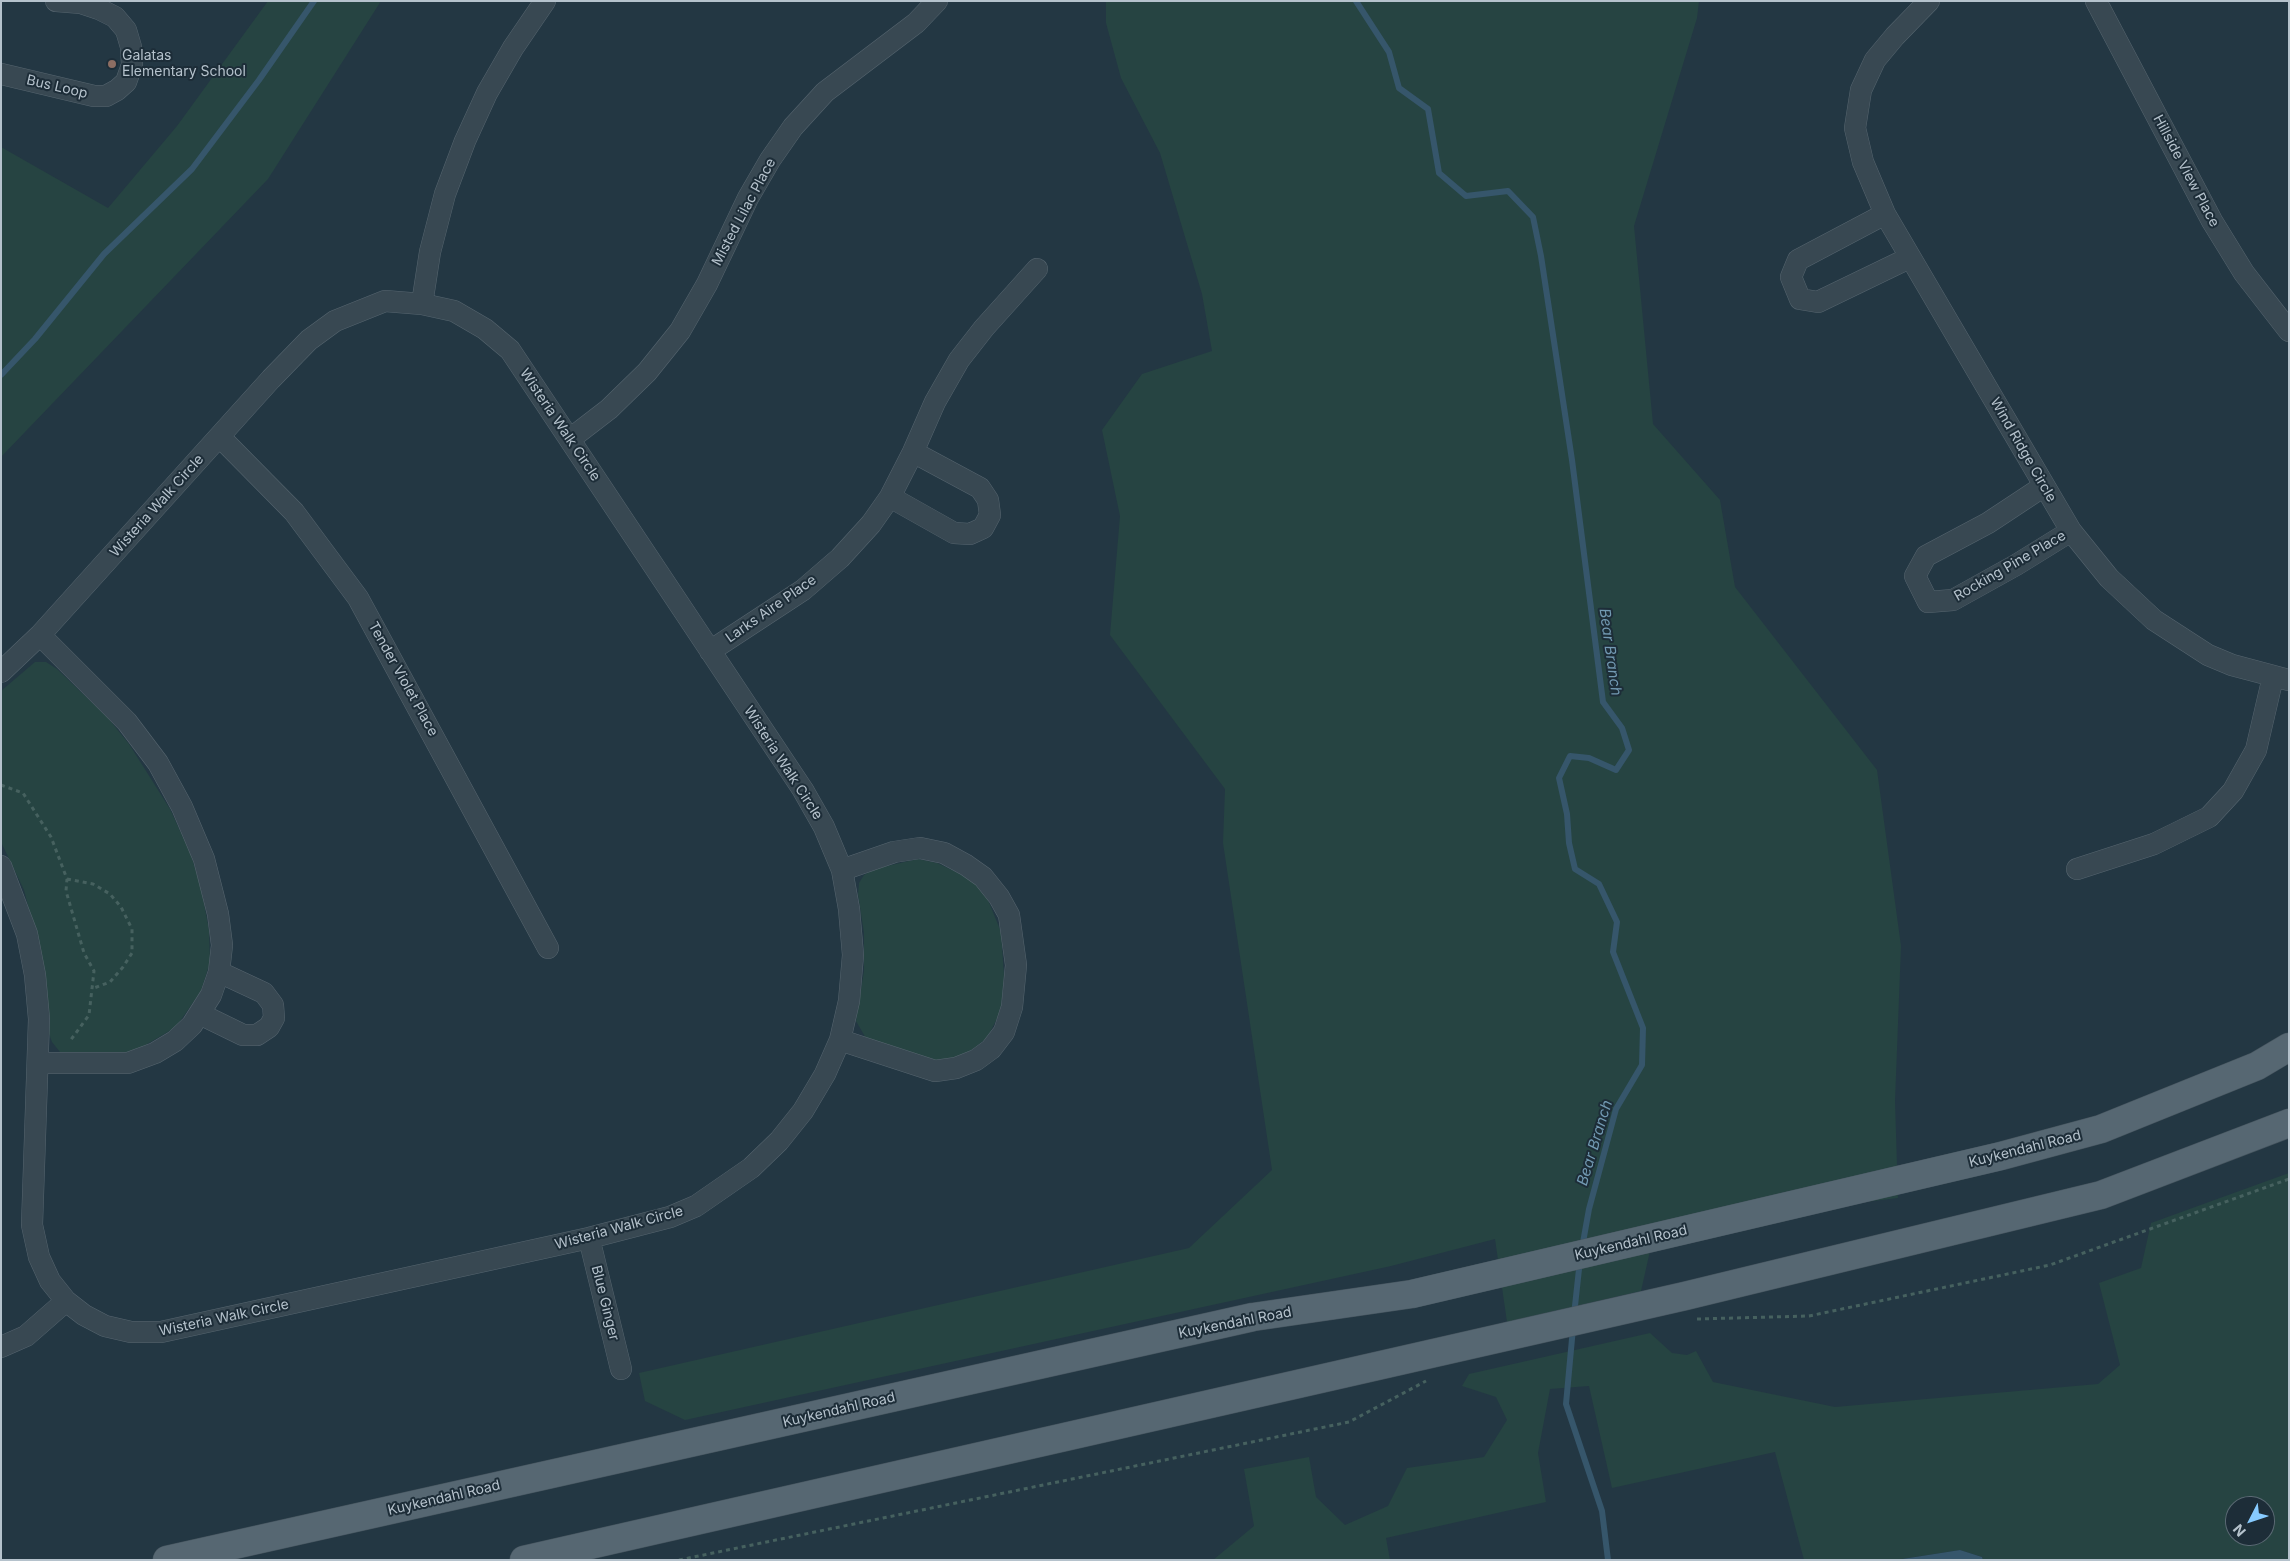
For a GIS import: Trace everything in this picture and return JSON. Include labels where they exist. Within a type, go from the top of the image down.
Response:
[{"type":"main road","name":"Kuykendahl Road","points":[[167,1560],[1254,1317],[1412,1294],[2001,1156],[2101,1129],[2257,1066],[2289,1047]]},
{"type":"main road","points":[[524,1560],[1428,1366],[1688,1308],[2102,1195],[2289,1123]]},
{"type":"street","name":"Bus Loop","points":[[1,74],[94,96],[106,96],[118,90],[126,82],[132,65],[131,47],[126,30],[115,17],[81,3],[56,1]]},
{"type":"street","points":[[422,304],[430,252],[445,194],[465,141],[487,92],[513,48],[545,1]]},
{"type":"street","name":"Misted Lilac Place","points":[[570,439],[609,409],[647,372],[680,331],[707,284],[748,198],[770,160],[793,127],[825,92],[916,23],[937,1]]},
{"type":"street","name":"Wind Ridge Circle","points":[[1929,1],[1895,36],[1876,60],[1861,90],[1855,128],[1863,162],[1885,214],[1909,258],[2071,531],[2110,578],[2154,620],[2208,655],[2232,665],[2281,678]]},
{"type":"street","name":"Hillside View Place","points":[[2096,1],[2212,221],[2244,273],[2289,331]]},
{"type":"street","points":[[1885,214],[1798,260],[1791,277],[1800,299],[1818,302],[1909,258]]},
{"type":"street","name":"Larks Aire Place","points":[[710,651],[803,590],[840,558],[871,524],[890,497],[913,452],[935,402],[959,360],[984,328],[1037,269]]},
{"type":"street","name":"Wisteria Walk Circle","points":[[1,672],[40,635],[309,340],[335,321],[385,301],[422,304],[454,311],[485,329],[510,350],[803,790],[824,827],[842,870],[849,909],[853,955],[849,1000],[840,1040],[825,1074],[803,1111],[779,1141],[751,1168],[696,1206],[670,1217],[589,1238],[162,1332],[131,1332],[105,1326],[84,1315],[66,1301],[50,1281],[39,1257],[32,1225],[48,1063],[39,1019],[35,975],[27,934],[7,896],[1,866]]},
{"type":"street","name":"Tender Violet Place","points":[[220,437],[294,512],[358,598],[376,628],[548,948]]},
{"type":"street","points":[[890,497],[954,533],[970,534],[983,528],[990,515],[988,500],[980,488],[913,452]]},
{"type":"street","name":"Rocking Pine Place","points":[[2044,486],[1988,523],[1926,556],[1915,576],[1928,602],[1953,600],[2016,565],[2071,531]]},
{"type":"street","points":[[40,635],[127,722],[158,763],[182,807],[204,859],[218,914],[222,945],[219,972],[211,995],[200,1014],[175,1041],[155,1053],[128,1063],[48,1063]]},
{"type":"street","points":[[2078,869],[2154,844],[2209,817],[2234,791],[2252,757],[2281,678]]},
{"type":"street","points":[[840,1040],[935,1071],[956,1068],[976,1060],[991,1049],[1004,1032],[1012,1008],[1016,965],[1009,915],[999,897],[983,876],[966,864],[944,854],[920,848],[894,852],[842,870]]},
{"type":"street","points":[[200,1014],[243,1035],[257,1034],[269,1027],[274,1018],[273,1005],[264,993],[219,972]]},
{"type":"street","name":"Blue Ginger","points":[[589,1238],[621,1369]]},
{"type":"street","points":[[1,1347],[26,1336],[66,1301]]},
{"type":"path","points":[[1,786],[23,793],[51,837],[68,879],[66,891],[84,954],[94,971],[94,988],[89,1015],[67,1047],[48,1063]]},
{"type":"path","points":[[68,879],[93,884],[110,894],[121,906],[132,928],[132,953],[110,982],[94,988]]},
{"type":"path","points":[[1688,1308],[1810,1316],[2050,1264],[2289,1179]]},
{"type":"path","points":[[679,1560],[1349,1422],[1428,1366]]},
{"type":"green space","points":[[268,1],[381,1],[268,179],[1,457],[1,147],[108,208],[177,126]]},
{"type":"green space","points":[[1106,1],[1699,1],[1697,18],[1634,226],[1653,424],[1720,500],[1735,587],[1877,770],[1901,946],[1895,1101],[1898,1198],[1709,1221],[1650,1251],[1641,1291],[1507,1322],[1495,1239],[1391,1266],[685,1420],[645,1401],[639,1373],[1189,1248],[1272,1170],[1223,843],[1225,789],[1110,635],[1120,516],[1102,430],[1142,374],[1212,351],[1202,294],[1160,153],[1121,78],[1106,23]]},
{"type":"green space","points":[[35,662],[46,662],[57,669],[108,718],[129,744],[170,809],[191,855],[201,888],[209,930],[210,962],[201,991],[176,1027],[137,1050],[107,1056],[72,1057],[60,1052],[52,1042],[48,1031],[41,956],[24,890],[1,842],[1,691]]},
{"type":"green space","points":[[918,859],[937,863],[971,879],[986,895],[1001,932],[1004,975],[1001,1011],[987,1038],[964,1056],[934,1062],[867,1040],[856,1021],[864,971],[864,933],[858,894],[859,883],[864,875],[874,869]]},
{"type":"green space","points":[[2289,1173],[2289,1560],[1983,1560],[1982,1557],[1960,1550],[1896,1560],[1804,1560],[1775,1452],[1612,1488],[1589,1386],[1550,1389],[1538,1453],[1546,1502],[1386,1538],[1390,1560],[1213,1560],[1254,1526],[1244,1469],[1309,1457],[1316,1497],[1345,1525],[1388,1506],[1407,1468],[1484,1457],[1507,1420],[1496,1397],[1462,1386],[1469,1374],[1650,1333],[1672,1353],[1687,1355],[1696,1351],[1713,1382],[1835,1407],[2098,1384],[2120,1365],[2099,1283],[2141,1268],[2151,1223]]},
{"type":"water","points":[[1960,1550],[1982,1557],[1983,1560],[1896,1560]]},
{"type":"waterway","points":[[1,375],[35,339],[104,254],[192,169],[259,80],[314,1]]},
{"type":"waterway","name":"Bear Branch","points":[[1356,1],[1389,52],[1399,88],[1428,109],[1439,173],[1466,196],[1508,191],[1533,217],[1541,256],[1572,460],[1603,702],[1622,728],[1629,750],[1616,770],[1589,758],[1570,756],[1559,778],[1567,814],[1569,843],[1575,869],[1599,884],[1617,922],[1613,952],[1643,1028],[1642,1065],[1616,1109],[1589,1209],[1582,1248]]},
{"type":"waterway","name":"Bear Branch","points":[[1574,1315],[1580,1260]]},
{"type":"waterway","name":"Bear Branch","points":[[1573,1328],[1566,1404],[1602,1511],[1608,1560]]},
{"type":"place","name":"Galatas Elementary School","points":[[112,64]]}]
